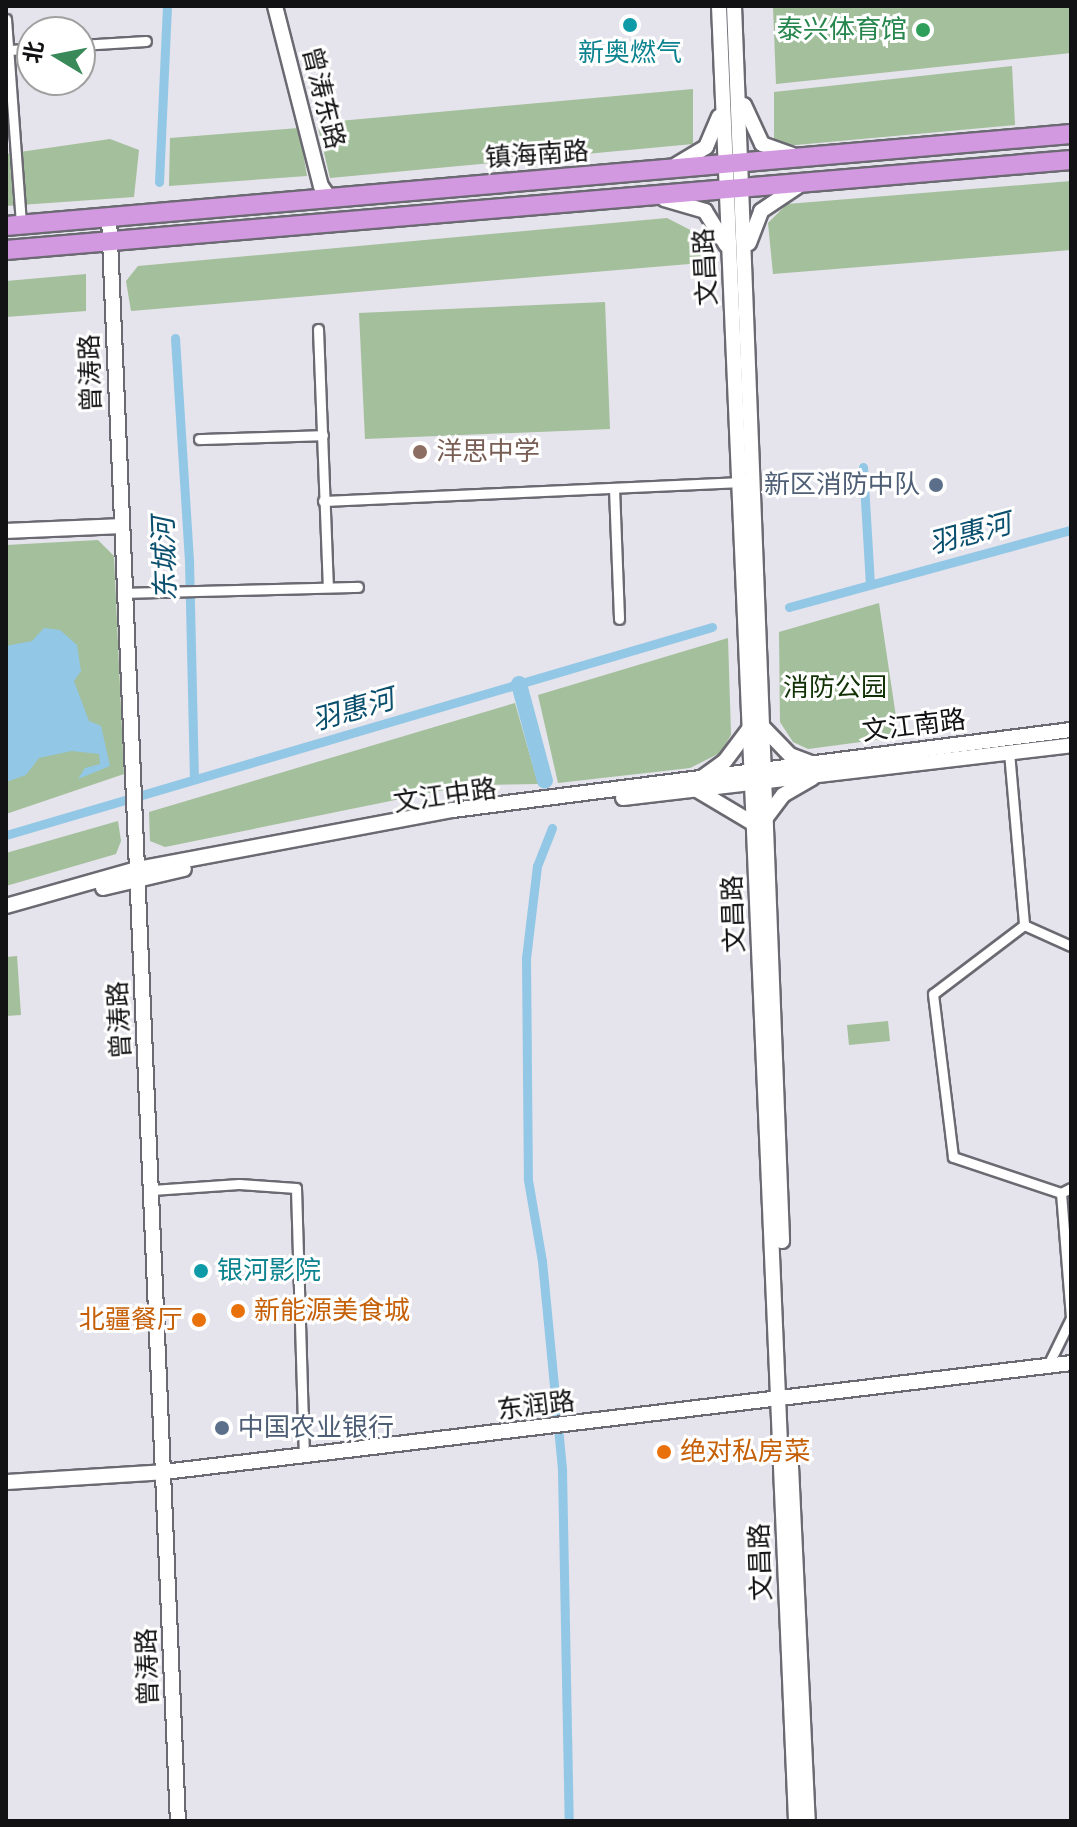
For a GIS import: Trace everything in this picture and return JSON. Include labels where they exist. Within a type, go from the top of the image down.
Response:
[{"type":"highway","name":"镇海南路","points":[[14,225],[723,167],[800,157],[1071,134]]},
{"type":"highway","name":"镇海南路","points":[[6,250],[734,192],[1071,160]]},
{"type":"main road","name":"曾涛东路","points":[[275,6],[321,186],[330,199]]},
{"type":"main road","name":"文昌路","points":[[719,6],[723,167],[734,192],[745,267],[746,481],[754,726],[783,1401],[796,1821]]},
{"type":"main road","name":"文昌路","points":[[734,6],[743,165],[734,192],[729,252],[746,481]]},
{"type":"main road","points":[[739,90],[762,144],[800,157]]},
{"type":"main road","points":[[661,172],[706,147],[722,101]]},
{"type":"main road","points":[[745,267],[761,211],[802,184]]},
{"type":"main road","points":[[652,198],[705,211],[729,252]]},
{"type":"main road","name":"曾涛路","points":[[109,217],[178,1821]]},
{"type":"main road","points":[[6,531],[122,526]]},
{"type":"main road","points":[[754,726],[790,755],[814,769],[783,795],[760,822],[699,784],[725,761],[754,726]]},
{"type":"main road","name":"文江南路","points":[[756,777],[1071,730]]},
{"type":"main road","name":"文江南路","points":[[814,769],[1071,745]]},
{"type":"main road","name":"文江中路","points":[[137,874],[441,820],[756,777]]},
{"type":"main road","points":[[6,906],[137,874]]},
{"type":"main road","points":[[6,914],[137,874]]},
{"type":"main road","name":"东润路","points":[[6,1482],[164,1472],[304,1457],[783,1401],[1071,1363]]},
{"type":"main road","name":"文昌路","points":[[783,1401],[808,1821]]},
{"type":"street","points":[[6,19],[14,225]]},
{"type":"street","points":[[96,44],[146,41]]},
{"type":"street","points":[[318,329],[328,587]]},
{"type":"street","points":[[199,439],[323,435]]},
{"type":"street","points":[[323,501],[746,481]]},
{"type":"street","points":[[614,488],[619,619]]},
{"type":"street","points":[[125,593],[358,587]]},
{"type":"street","points":[[1009,752],[1024,925]]},
{"type":"street","points":[[1024,925],[1071,946]]},
{"type":"street","points":[[1024,925],[933,994],[953,1157],[1061,1193],[1071,1188]]},
{"type":"street","points":[[152,1190],[239,1184],[296,1188],[304,1457]]},
{"type":"street","points":[[1048,1365],[1071,1317],[1061,1193]]},
{"type":"green space","name":"泰兴体育馆","points":[[773,6],[1071,6],[1071,53],[776,84]]},
{"type":"green space","points":[[1012,66],[1015,125],[774,147],[774,92]]},
{"type":"green space","points":[[693,89],[693,144],[330,178],[317,123]]},
{"type":"green space","points":[[299,128],[307,176],[169,186],[170,138]]},
{"type":"green space","points":[[110,139],[139,150],[134,197],[6,206],[6,154]]},
{"type":"green space","points":[[1071,181],[1071,250],[773,274],[768,223],[787,204]]},
{"type":"green space","points":[[667,218],[702,236],[701,263],[131,311],[126,281],[138,266]]},
{"type":"green space","points":[[86,274],[86,311],[6,317],[6,281]]},
{"type":"green space","points":[[605,302],[610,429],[365,439],[359,313]]},
{"type":"green space","points":[[98,540],[114,556],[124,774],[6,814],[6,545]]},
{"type":"green space","name":"消防公园","points":[[879,603],[899,737],[808,749],[793,742],[780,722],[779,632]]},
{"type":"green space","points":[[728,638],[731,735],[720,753],[690,768],[558,783],[538,695]]},
{"type":"green space","points":[[515,703],[538,784],[469,785],[165,847],[150,841],[149,812]]},
{"type":"green space","points":[[118,821],[121,841],[116,854],[6,886],[6,853]]},
{"type":"green space","points":[[17,956],[21,1015],[6,1016],[6,957]]},
{"type":"green space","points":[[888,1021],[890,1041],[849,1045],[847,1025]]},
{"type":"water","points":[[44,628],[60,630],[77,645],[81,671],[74,681],[89,721],[101,726],[110,766],[78,779],[85,768],[100,764],[99,754],[72,751],[39,758],[26,775],[6,782],[6,646],[32,641]]},
{"type":"waterway","name":"东城河","points":[[159,182],[167,6]]},
{"type":"waterway","name":"东城河","points":[[175,338],[189,560],[194,777]]},
{"type":"waterway","points":[[863,467],[870,584]]},
{"type":"waterway","name":"羽惠河","points":[[789,607],[1071,530]]},
{"type":"waterway","name":"羽惠河","points":[[6,835],[712,627]]},
{"type":"waterway","points":[[519,684],[545,781]]},
{"type":"waterway","points":[[552,828],[537,866],[526,958],[528,1180],[542,1261],[562,1470],[569,1821]]},
{"type":"place","name":"新奥燃气","points":[[630,25]]},
{"type":"place","name":"泰兴体育馆","points":[[923,30]]},
{"type":"place","name":"洋思中学","points":[[420,452]]},
{"type":"place","name":"新区消防中队","points":[[936,485]]},
{"type":"place","name":"银河影院","points":[[201,1271]]},
{"type":"place","name":"新能源美食城","points":[[238,1311]]},
{"type":"place","name":"北疆餐厅","points":[[199,1320]]},
{"type":"place","name":"中国农业银行","points":[[222,1428]]},
{"type":"place","name":"绝对私房菜","points":[[664,1452]]}]
